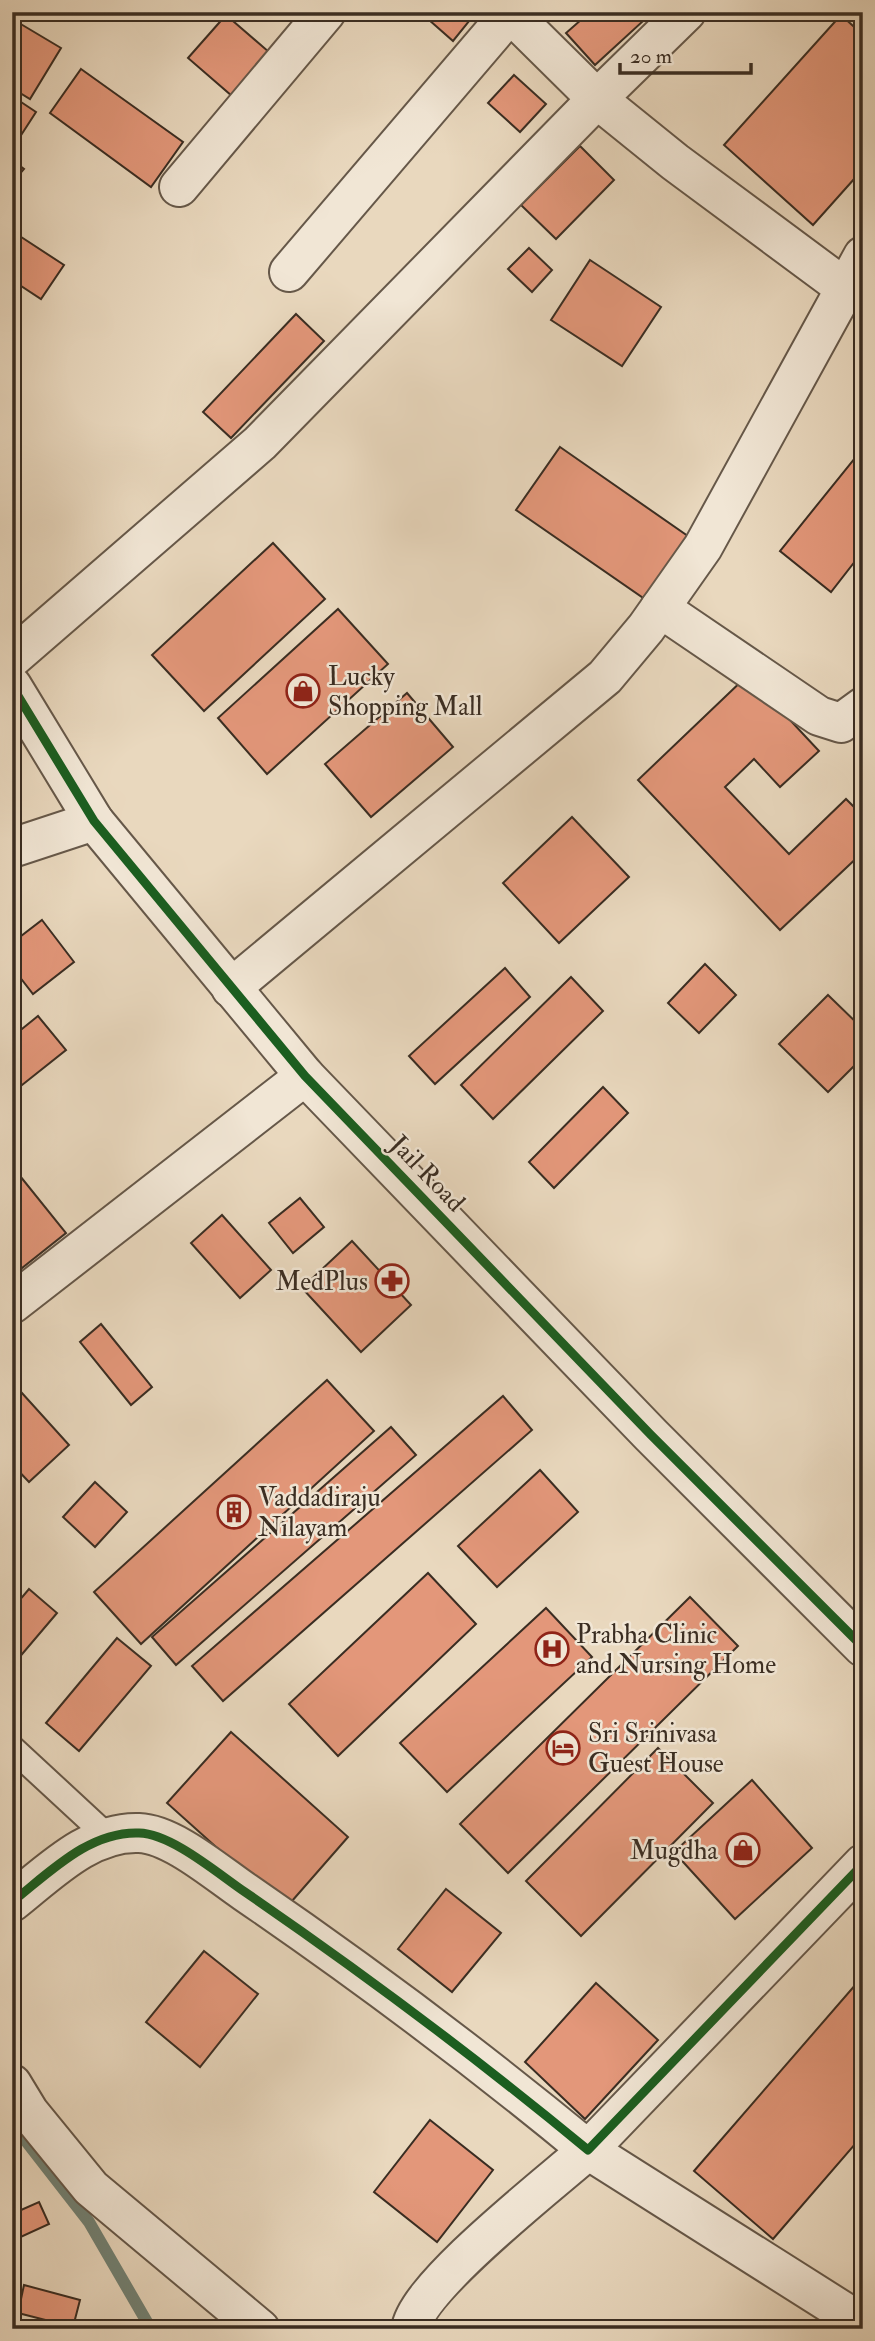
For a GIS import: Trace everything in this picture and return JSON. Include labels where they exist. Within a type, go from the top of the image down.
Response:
[{"type":"street","points":[[179,187],[326,12]]},
{"type":"street","points":[[12,659],[260,443],[597,99],[686,12]]},
{"type":"street","points":[[231,988],[605,677],[660,608],[703,547],[854,272],[675,162],[597,99],[510,13],[289,272]]},
{"type":"street","points":[[660,608],[819,716],[841,723],[856,715],[863,707]]},
{"type":"street","name":"Jail Road","points":[[12,686],[94,821],[305,1076],[651,1435],[863,1647]]},
{"type":"street","points":[[12,848],[94,821]]},
{"type":"street","points":[[12,1304],[305,1076]]},
{"type":"street","points":[[12,1902],[71,1856],[106,1835],[142,1833],[176,1845],[285,1920],[506,2082],[588,2150],[863,2324]]},
{"type":"street","points":[[411,2329],[412,2319],[438,2282],[588,2150],[863,1864]]},
{"type":"street","points":[[12,2084],[29,2112],[91,2188],[260,2329]]},
{"type":"lane","points":[[12,1748],[106,1835]]},
{"type":"building","points":[[420,12],[460,12],[470,20],[453,41]]},
{"type":"building","points":[[590,12],[634,12],[642,22],[595,65],[566,33]]},
{"type":"building","points":[[226,15],[269,52],[232,96],[188,58]]},
{"type":"building","points":[[841,15],[863,35],[863,169],[813,225],[724,145]]},
{"type":"building","points":[[14,20],[61,48],[30,99],[12,88]]},
{"type":"building","points":[[81,69],[183,142],[151,187],[50,113]]},
{"type":"building","points":[[514,75],[546,104],[520,132],[488,103]]},
{"type":"building","points":[[12,96],[36,112],[16,143],[12,141]]},
{"type":"building","points":[[580,146],[614,180],[556,239],[521,205]]},
{"type":"building","points":[[12,160],[24,169],[12,183]]},
{"type":"building","points":[[12,231],[64,265],[41,299],[12,280]]},
{"type":"building","points":[[529,248],[552,270],[532,292],[508,269]]},
{"type":"building","points":[[590,260],[661,307],[622,366],[551,320]]},
{"type":"building","points":[[296,314],[324,341],[231,438],[203,412]]},
{"type":"building","points":[[560,447],[695,541],[652,604],[516,510]]},
{"type":"building","points":[[863,448],[863,551],[831,592],[780,551]]},
{"type":"building","points":[[273,543],[325,599],[204,711],[152,655]]},
{"type":"building","name":"Lucky Shopping Mall","points":[[338,609],[388,664],[267,774],[218,718]]},
{"type":"building","points":[[748,675],[819,751],[780,787],[754,759],[725,787],[789,854],[846,799],[863,816],[863,852],[780,930],[638,780]]},
{"type":"building","points":[[407,693],[453,747],[371,817],[325,764]]},
{"type":"building","points":[[572,817],[629,877],[559,943],[503,883]]},
{"type":"building","points":[[42,920],[74,962],[33,994],[12,967],[12,943]]},
{"type":"building","points":[[705,964],[736,995],[699,1033],[668,1003]]},
{"type":"building","points":[[505,968],[530,997],[435,1084],[409,1056]]},
{"type":"building","points":[[571,977],[603,1011],[493,1119],[461,1085]]},
{"type":"building","points":[[828,995],[863,1029],[863,1057],[828,1092],[779,1044]]},
{"type":"building","points":[[38,1016],[66,1050],[12,1093],[12,1037]]},
{"type":"building","points":[[603,1087],[628,1113],[554,1188],[529,1162]]},
{"type":"building","points":[[12,1166],[66,1233],[12,1276]]},
{"type":"building","points":[[300,1198],[324,1227],[293,1253],[269,1223]]},
{"type":"building","points":[[222,1215],[271,1270],[240,1298],[191,1243]]},
{"type":"building","points":[[352,1241],[411,1305],[361,1352],[302,1288]]},
{"type":"building","points":[[101,1324],[152,1387],[131,1405],[80,1342]]},
{"type":"building","name":"Vaddadiraju Nilayam","points":[[327,1380],[374,1431],[141,1644],[94,1592]]},
{"type":"building","points":[[12,1382],[69,1445],[29,1482],[12,1464]]},
{"type":"building","points":[[503,1396],[532,1430],[223,1701],[192,1666]]},
{"type":"building","points":[[391,1427],[416,1455],[176,1665],[152,1637]]},
{"type":"building","points":[[540,1470],[578,1512],[497,1587],[458,1546]]},
{"type":"building","points":[[95,1482],[127,1512],[95,1547],[63,1517]]},
{"type":"building","points":[[428,1573],[476,1624],[338,1756],[289,1704]]},
{"type":"building","points":[[29,1589],[57,1613],[12,1666],[12,1609]]},
{"type":"building","points":[[690,1597],[738,1646],[508,1873],[460,1824]]},
{"type":"building","points":[[546,1608],[592,1657],[447,1792],[400,1743]]},
{"type":"building","points":[[117,1638],[151,1666],[79,1751],[46,1723]]},
{"type":"building","points":[[231,1732],[348,1837],[285,1909],[167,1803]]},
{"type":"building","points":[[658,1748],[713,1803],[581,1936],[526,1881]]},
{"type":"building","name":"Mugdha","points":[[752,1780],[812,1848],[735,1919],[674,1852]]},
{"type":"building","points":[[446,1889],[501,1933],[452,1992],[398,1949]]},
{"type":"building","points":[[204,1951],[258,1994],[200,2067],[146,2022]]},
{"type":"building","points":[[863,1976],[863,2135],[773,2239],[694,2171]]},
{"type":"building","points":[[596,1983],[658,2040],[585,2119],[525,2062]]},
{"type":"building","points":[[430,2120],[493,2170],[437,2242],[374,2192]]},
{"type":"building","points":[[39,2202],[49,2224],[12,2241],[12,2214]]},
{"type":"building","points":[[24,2285],[80,2300],[73,2327],[18,2313]]},
{"type":"waterway","points":[[12,2123],[89,2222],[151,2329]]},
{"type":"cycle path","points":[[12,686],[94,821],[305,1076],[651,1435],[863,1647]]},
{"type":"cycle path","points":[[12,1902],[55,1867],[103,1839],[139,1833],[166,1840],[208,1865],[376,1985],[588,2150],[863,1864]]},
{"type":"place","name":"Lucky Shopping Mall","points":[[303,691]]},
{"type":"place","name":"MedPlus","points":[[392,1281]]},
{"type":"place","name":"Vaddadiraju Nilayam","points":[[234,1512]]},
{"type":"place","name":"Prabha Clinic and Nursing Home","points":[[552,1649]]},
{"type":"place","name":"Sri Srinivasa Guest House","points":[[563,1748]]},
{"type":"place","name":"Mugdha","points":[[743,1850]]}]
